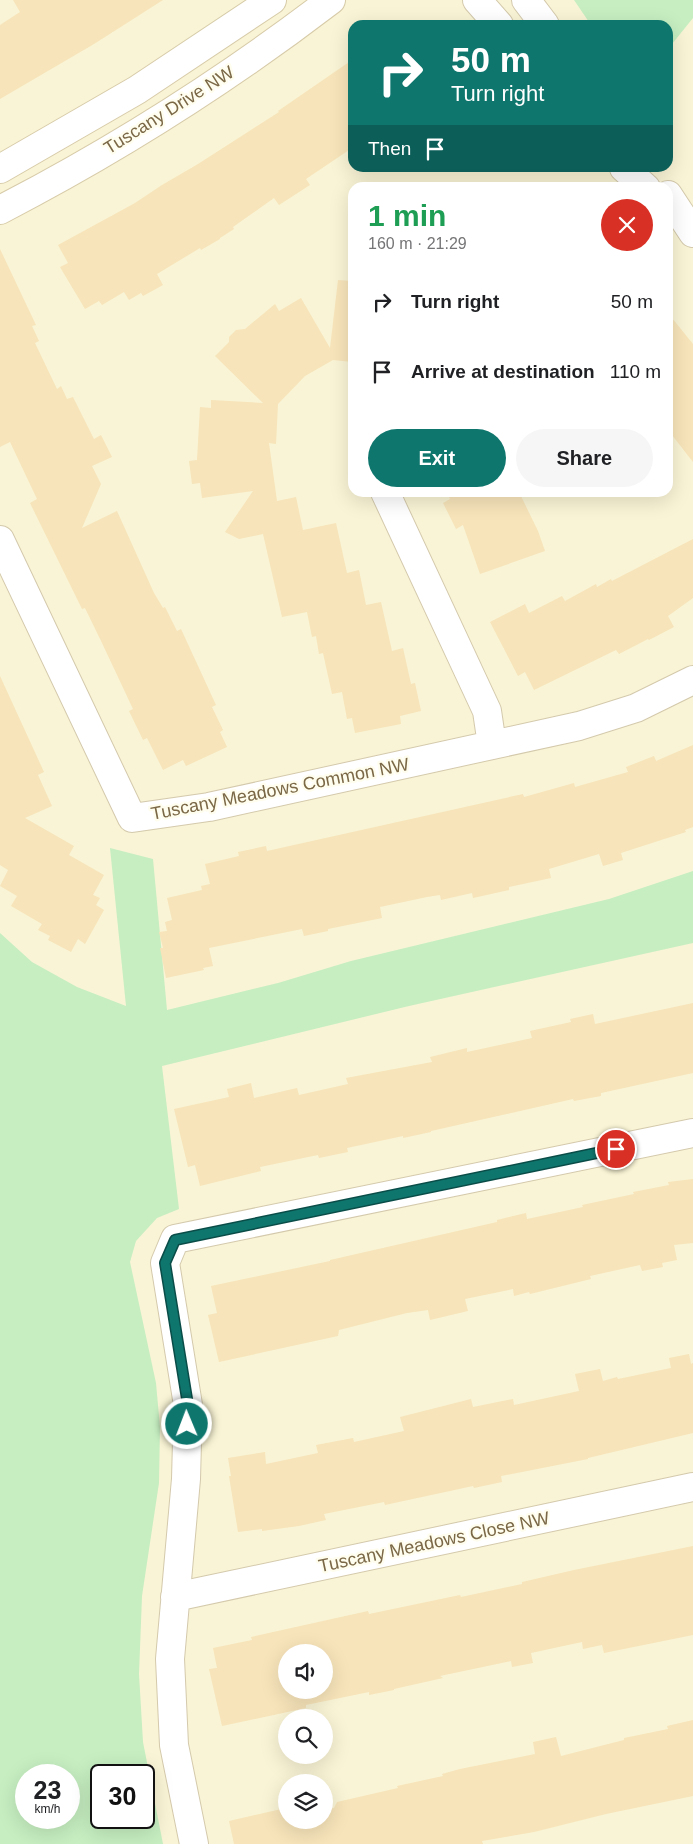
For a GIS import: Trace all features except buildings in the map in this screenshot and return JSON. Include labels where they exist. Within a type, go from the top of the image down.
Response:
[{"type":"street","name":"Tuscany Drive NW","points":[[0,169],[137,90],[272,0]]},
{"type":"street","name":"Tuscany Drive NW","points":[[0,210],[89,161],[158,119],[234,70],[331,0]]},
{"type":"street","points":[[477,0],[495,20]]},
{"type":"street","points":[[526,0],[541,20]]},
{"type":"street","points":[[628,172],[639,182]]},
{"type":"street","points":[[673,204],[682,221]]},
{"type":"street","points":[[387,497],[488,712],[492,745]]},
{"type":"street","name":"Tuscany Meadows Common NW","points":[[0,540],[132,818],[209,806],[579,726],[636,708],[693,680]]},
{"type":"street","points":[[194,1844],[174,1745],[170,1659],[186,1479],[188,1405],[165,1263],[175,1240],[693,1133]]},
{"type":"street","name":"Tuscany Meadows Close NW","points":[[175,1597],[693,1487]]},
{"type":"shaded area","points":[[0,0],[693,0],[693,1844],[0,1844]]},
{"type":"green space","points":[[574,0],[693,0],[693,18],[673,43],[673,20],[588,20]]},
{"type":"green space","points":[[110,848],[153,859],[167,1010],[278,983],[351,961],[609,899],[693,871],[693,943],[409,1006],[162,1066],[179,1209],[157,1218],[136,1241],[130,1262],[156,1383],[160,1427],[159,1483],[142,1596],[139,1674],[143,1742],[147,1764],[90,1764],[90,1829],[155,1829],[155,1803],[163,1844],[0,1844],[0,933],[32,962],[77,987],[126,1006]]},
{"type":"route","points":[[187,1424],[188,1405],[165,1263],[175,1240],[616,1149]]}]
